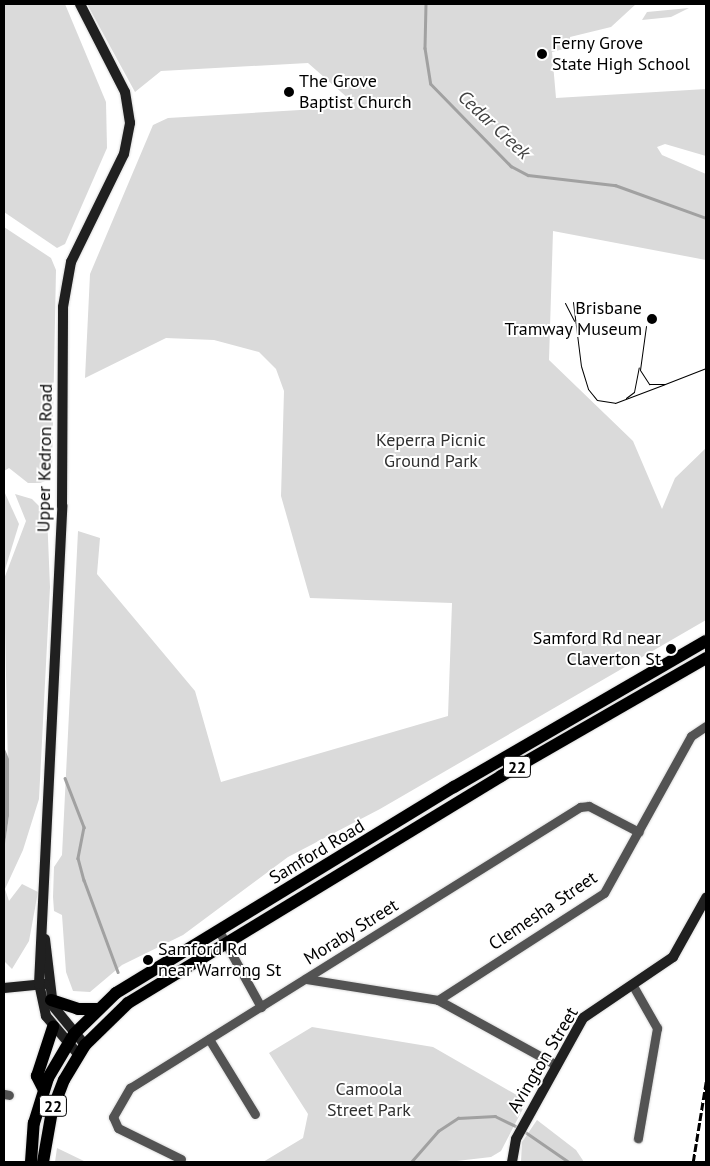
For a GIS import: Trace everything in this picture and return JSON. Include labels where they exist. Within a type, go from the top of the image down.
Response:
[{"type":"main road","name":"Upper Kedron Road","points":[[80,4],[125,92],[130,123],[124,154],[78,247],[65,292],[62,506],[43,1008],[53,1027],[82,1049]]},
{"type":"main road","name":"Samford Road","points":[[31,1162],[44,1090],[71,1039],[97,1009],[134,980],[219,931],[454,787],[706,641]]},
{"type":"main road","name":"Samford Road","points":[[43,1162],[52,1110],[82,1049],[128,1003],[501,776],[706,658]]},
{"type":"main road","name":"Avington Street","points":[[512,1162],[516,1139],[587,1013],[673,957],[706,898]]},
{"type":"main road","name":"Upper Kedron Road","points":[[45,984],[71,1039]]},
{"type":"main road","points":[[4,988],[45,984]]},
{"type":"main road","points":[[51,1000],[78,1009],[97,1009]]},
{"type":"main road","points":[[44,1090],[37,1076],[53,1027]]},
{"type":"street","name":"Clemesha Street","points":[[438,1000],[604,893],[691,736],[706,726]]},
{"type":"street","name":"Moraby Street","points":[[181,1159],[118,1128],[113,1117],[130,1088],[580,807],[589,806],[639,832]]},
{"type":"street","points":[[219,931],[261,1007]]},
{"type":"street","points":[[306,979],[438,1000],[556,1065]]},
{"type":"street","points":[[632,984],[657,1028],[638,1138]]},
{"type":"street","points":[[209,1039],[255,1114]]},
{"type":"green space","points":[[4,4],[65,4],[106,102],[107,148],[65,244],[57,248],[4,212]]},
{"type":"green space","name":"Keperra Picnic Ground Park","points":[[87,4],[636,4],[611,27],[570,37],[571,47],[552,52],[556,98],[706,89],[706,156],[665,144],[657,147],[662,155],[706,174],[706,260],[553,231],[549,360],[633,441],[662,509],[675,478],[706,448],[706,620],[380,809],[288,857],[183,935],[122,965],[90,992],[73,991],[66,972],[62,915],[54,911],[53,897],[54,867],[62,855],[78,531],[100,538],[97,574],[195,691],[221,782],[448,716],[452,603],[310,598],[281,496],[284,391],[276,369],[259,352],[214,340],[166,338],[85,378],[90,274],[153,125],[168,118],[350,107],[349,99],[308,63],[161,71],[135,92]]},
{"type":"green space","points":[[689,8],[671,17],[642,20],[647,12]]},
{"type":"green space","points":[[4,227],[51,258],[56,270],[52,470],[48,480],[40,483],[28,483],[9,468],[4,471]]},
{"type":"green space","points":[[4,491],[19,524],[4,573]]},
{"type":"green space","points":[[15,494],[32,499],[47,514],[50,587],[39,799],[23,850],[5,889],[9,901],[22,884],[38,892],[29,941],[12,969],[4,961],[4,851],[9,816],[4,579],[26,521]]},
{"type":"green space","name":"Camoola Street Park","points":[[312,1027],[433,1047],[527,1101],[501,1151],[491,1157],[448,1162],[263,1162],[303,1138],[308,1114],[269,1053]]},
{"type":"green space","points":[[537,1120],[576,1150],[584,1162],[521,1162],[522,1142]]},
{"type":"green space","points":[[57,1148],[86,1162],[55,1162]]},
{"type":"shaded area","points":[[4,747],[9,759],[9,816],[4,851]]},
{"type":"waterway","name":"Cedar Creek","points":[[426,4],[425,48],[431,84],[511,166],[528,175],[615,185],[706,218]]},
{"type":"waterway","points":[[65,778],[84,827],[78,858],[84,880],[118,972]]},
{"type":"waterway","points":[[411,1162],[438,1131],[458,1118],[495,1116],[520,1128]]},
{"type":"waterway","points":[[524,1131],[569,1162]]},
{"type":"tram line","points":[[573,302],[581,366],[588,389],[597,400],[615,403],[665,384]]},
{"type":"tram line","points":[[565,303],[574,321]]},
{"type":"tram line","points":[[646,326],[640,370],[649,384],[665,384],[706,368]]},
{"type":"tram line","points":[[626,398],[634,392],[639,367]]},
{"type":"railway","points":[[693,1162],[706,1082]]},
{"type":"place","name":"Ferny Grove State High School","points":[[542,54]]},
{"type":"place","name":"The Grove Baptist Church","points":[[289,92]]},
{"type":"place","name":"Brisbane Tramway Museum","points":[[652,319]]},
{"type":"place","name":"Samford Rd near Claverton St","points":[[671,649]]},
{"type":"place","name":"Samford Rd near Warrong St","points":[[148,960]]}]
